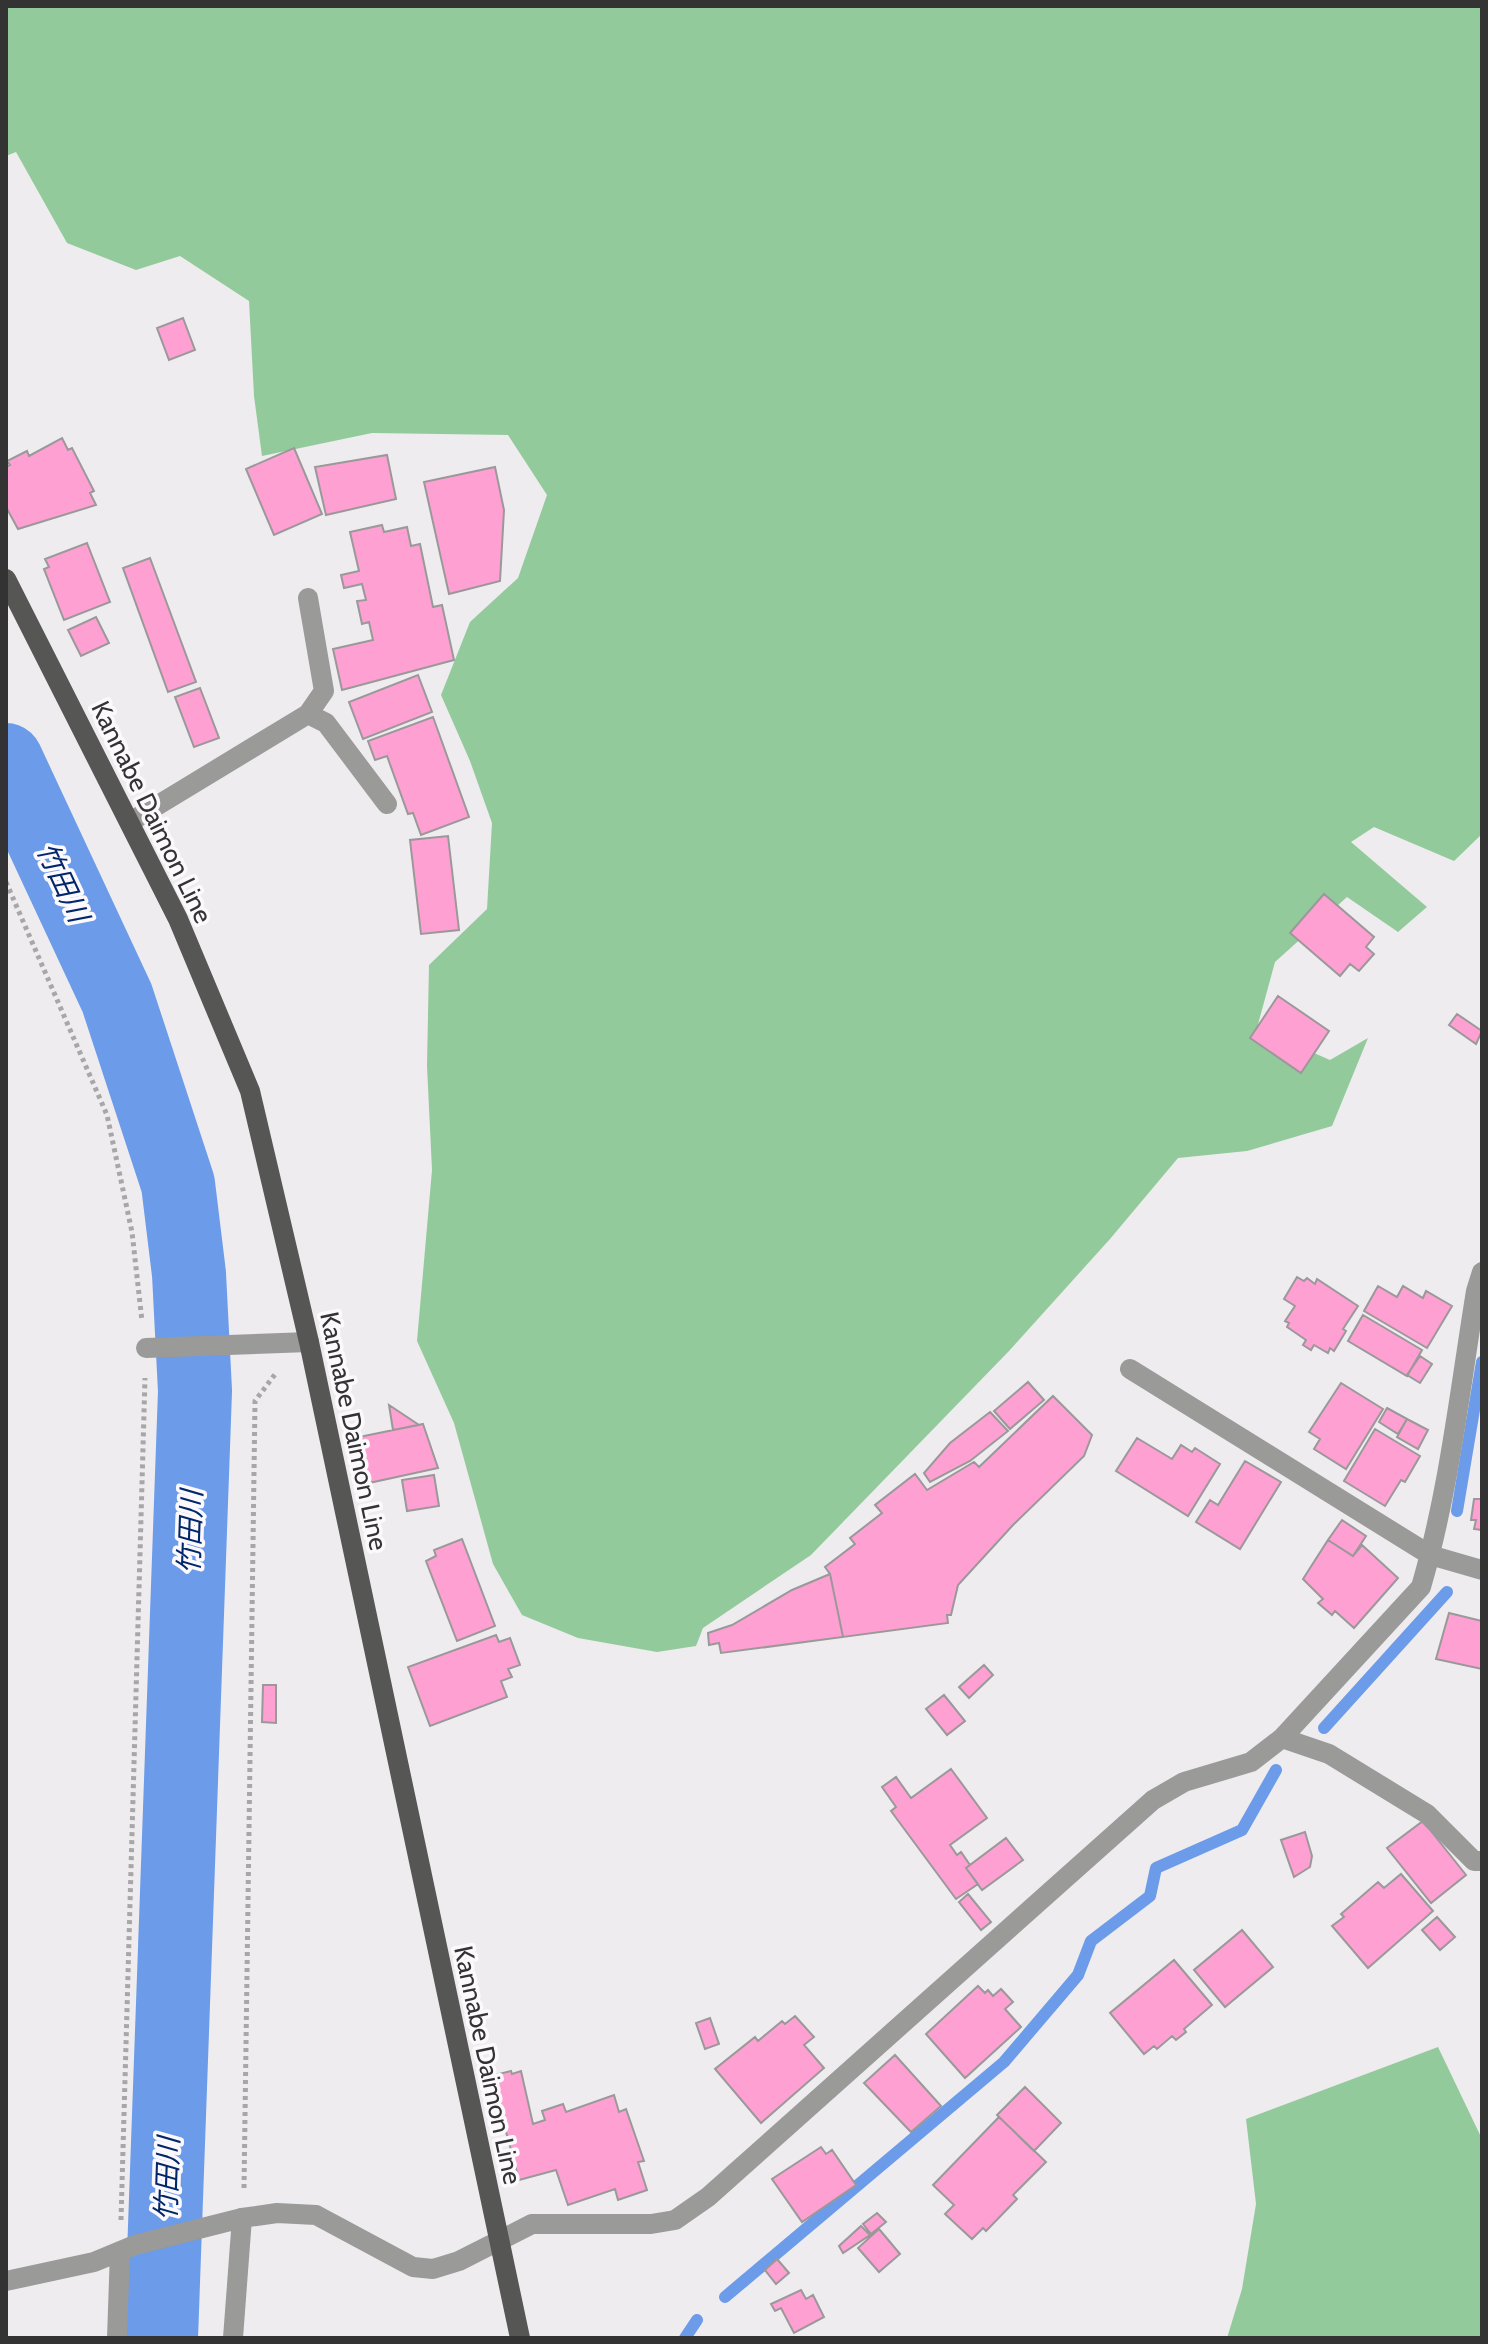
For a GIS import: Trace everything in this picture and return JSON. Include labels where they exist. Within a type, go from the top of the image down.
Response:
[{"type":"main road","name":"Kannabe Daimon Line","points":[[6,579],[178,919],[250,1091],[309,1342],[520,2338]]},
{"type":"street","points":[[130,822],[308,714],[324,691],[308,598]]},
{"type":"street","points":[[308,714],[326,723],[387,804]]},
{"type":"street","points":[[6,2281],[94,2262],[127,2248],[237,2219],[277,2213],[316,2215],[413,2267],[433,2269],[459,2261],[532,2224],[651,2224],[675,2220],[708,2197],[1153,1800],[1184,1782],[1251,1762],[1282,1738],[1421,1587],[1430,1555],[1480,1285]]},
{"type":"street","points":[[153,1348],[309,1342]]},
{"type":"street","points":[[1130,1369],[1430,1555],[1481,1567]]},
{"type":"street","points":[[1282,1738],[1329,1754],[1427,1814],[1474,1861],[1482,1861]]},
{"type":"street","points":[[233,2338],[237,2219]]},
{"type":"street","points":[[117,2338],[127,2248]]},
{"type":"path","points":[[6,882],[107,1115],[153,1348],[127,2248]]},
{"type":"path","points":[[237,2219],[245,2183],[255,1401],[277,1371],[309,1342]]},
{"type":"green space","points":[[6,6],[1482,6],[1482,834],[1454,861],[1374,827],[1351,842],[1427,907],[1398,932],[1347,897],[1275,962],[1257,1028],[1330,1060],[1368,1038],[1332,1126],[1247,1151],[1178,1158],[1009,1351],[811,1555],[703,1628],[696,1646],[657,1652],[578,1638],[522,1615],[493,1564],[454,1423],[417,1341],[432,1170],[427,1066],[429,965],[487,909],[492,823],[470,761],[441,695],[470,622],[518,578],[547,495],[508,435],[372,433],[262,456],[254,396],[249,301],[180,256],[136,270],[67,243],[16,152],[6,156]]},
{"type":"green space","points":[[1438,2047],[1482,2139],[1482,2338],[1227,2338],[1242,2289],[1256,2204],[1246,2119]]},
{"type":"building","points":[[183,318],[195,350],[169,360],[157,328]]},
{"type":"building","points":[[62,438],[68,450],[72,448],[94,491],[90,493],[96,505],[18,529],[6,507],[6,467],[10,465],[7,461],[27,451],[29,456]]},
{"type":"building","points":[[294,448],[322,514],[274,535],[246,469]]},
{"type":"building","points":[[387,455],[396,499],[326,515],[315,467]]},
{"type":"building","points":[[495,467],[504,510],[500,581],[449,594],[424,482]]},
{"type":"building","points":[[382,525],[384,532],[407,527],[411,546],[420,544],[433,607],[442,605],[454,660],[342,690],[333,649],[373,640],[369,622],[362,624],[357,601],[366,600],[362,584],[344,588],[341,575],[359,571],[350,532]]},
{"type":"building","points":[[87,543],[110,602],[64,620],[44,569],[49,567],[45,559]]},
{"type":"building","points":[[150,558],[196,682],[168,692],[123,568]]},
{"type":"building","points":[[96,617],[109,643],[81,656],[68,630]]},
{"type":"building","points":[[418,675],[432,712],[363,739],[349,702]]},
{"type":"building","points":[[200,688],[219,738],[194,747],[175,697]]},
{"type":"building","points":[[433,717],[469,817],[421,835],[413,813],[408,814],[387,756],[375,760],[368,741]]},
{"type":"building","points":[[448,836],[459,930],[421,934],[410,840]]},
{"type":"building","points":[[1324,894],[1374,937],[1366,947],[1374,954],[1359,971],[1350,964],[1340,976],[1290,933]]},
{"type":"building","points":[[1278,996],[1329,1031],[1301,1073],[1250,1038]]},
{"type":"building","points":[[1457,1014],[1482,1031],[1476,1044],[1449,1025]]},
{"type":"building","points":[[1297,1277],[1304,1281],[1307,1278],[1315,1284],[1317,1279],[1358,1306],[1343,1329],[1346,1331],[1334,1351],[1330,1348],[1328,1353],[1314,1345],[1311,1350],[1303,1345],[1306,1340],[1287,1327],[1289,1323],[1285,1321],[1295,1306],[1284,1299]]},
{"type":"building","points":[[1378,1286],[1397,1297],[1403,1286],[1423,1298],[1426,1291],[1452,1306],[1427,1348],[1364,1311]]},
{"type":"building","points":[[1363,1315],[1422,1350],[1407,1376],[1348,1341]]},
{"type":"building","points":[[1420,1356],[1432,1364],[1420,1383],[1407,1375]]},
{"type":"building","points":[[1028,1382],[1044,1400],[1010,1429],[994,1411]]},
{"type":"building","points":[[1341,1383],[1383,1409],[1346,1469],[1314,1449],[1320,1439],[1309,1432]]},
{"type":"building","points":[[1053,1396],[1092,1435],[1084,1456],[1013,1525],[958,1585],[951,1615],[947,1615],[948,1623],[843,1637],[830,1574],[825,1567],[855,1544],[850,1538],[882,1513],[875,1505],[915,1474],[927,1490],[974,1462],[979,1467]]},
{"type":"building","points":[[389,1405],[419,1425],[393,1430]]},
{"type":"building","points":[[1387,1408],[1407,1419],[1398,1434],[1379,1422]]},
{"type":"building","points":[[990,1412],[1008,1431],[970,1461],[930,1482],[924,1473],[950,1443]]},
{"type":"building","points":[[1407,1419],[1428,1430],[1418,1449],[1397,1437]]},
{"type":"building","points":[[423,1424],[438,1468],[369,1483],[359,1437]]},
{"type":"building","points":[[1375,1429],[1420,1456],[1405,1482],[1401,1480],[1385,1506],[1344,1481]]},
{"type":"building","points":[[1137,1438],[1172,1459],[1181,1445],[1192,1452],[1195,1448],[1220,1464],[1188,1516],[1116,1471]]},
{"type":"building","points":[[1245,1461],[1281,1482],[1240,1549],[1196,1522],[1210,1500],[1218,1505]]},
{"type":"building","points":[[434,1475],[439,1506],[407,1511],[402,1480]]},
{"type":"building","points":[[1482,1491],[1482,1530],[1474,1529],[1476,1520],[1471,1520],[1474,1499],[1481,1499]]},
{"type":"building","points":[[1342,1520],[1366,1536],[1353,1556],[1328,1540]]},
{"type":"building","points":[[462,1539],[495,1626],[457,1641],[426,1561],[436,1556],[434,1550]]},
{"type":"building","points":[[1328,1540],[1353,1556],[1362,1545],[1398,1578],[1354,1628],[1335,1611],[1332,1615],[1318,1603],[1323,1599],[1303,1579]]},
{"type":"building","points":[[830,1574],[843,1637],[721,1653],[719,1643],[709,1645],[708,1633],[732,1625],[792,1590]]},
{"type":"building","points":[[1449,1613],[1482,1621],[1482,1669],[1436,1659]]},
{"type":"building","points":[[496,1635],[499,1642],[510,1638],[520,1665],[508,1669],[512,1677],[501,1681],[507,1697],[430,1726],[408,1667]]},
{"type":"building","points":[[984,1665],[993,1675],[969,1698],[959,1687]]},
{"type":"building","points":[[263,1685],[276,1685],[276,1723],[262,1722]]},
{"type":"building","points":[[944,1695],[965,1721],[947,1735],[926,1709]]},
{"type":"building","points":[[951,1769],[987,1818],[950,1845],[957,1855],[961,1852],[970,1865],[966,1868],[978,1884],[956,1899],[891,1811],[896,1807],[882,1787],[896,1777],[911,1798]]},
{"type":"building","points":[[1423,1821],[1466,1875],[1431,1903],[1387,1848]]},
{"type":"building","points":[[1305,1832],[1312,1856],[1310,1867],[1294,1877],[1281,1840]]},
{"type":"building","points":[[1006,1838],[1023,1860],[982,1890],[966,1868]]},
{"type":"building","points":[[1401,1874],[1433,1911],[1368,1968],[1332,1926],[1344,1917],[1341,1914],[1378,1882],[1384,1888]]},
{"type":"building","points":[[968,1894],[991,1922],[981,1930],[959,1902]]},
{"type":"building","points":[[1437,1917],[1455,1937],[1440,1950],[1422,1930]]},
{"type":"building","points":[[1242,1930],[1273,1967],[1225,2007],[1194,1970]]},
{"type":"building","points":[[1174,1960],[1212,2005],[1176,2040],[1172,2036],[1157,2049],[1154,2046],[1144,2054],[1110,2013]]},
{"type":"building","points":[[978,1986],[993,1996],[1001,1989],[1013,2002],[1005,2009],[1021,2027],[965,2078],[926,2034]]},
{"type":"building","points":[[795,2016],[814,2037],[804,2045],[824,2068],[761,2123],[715,2069],[755,2037],[758,2041],[782,2021],[785,2024]]},
{"type":"building","points":[[710,2018],[719,2044],[705,2049],[696,2023]]},
{"type":"building","points":[[895,2055],[941,2106],[911,2132],[864,2083]]},
{"type":"building","points":[[511,2071],[512,2074],[521,2071],[533,2124],[545,2120],[542,2111],[563,2104],[566,2112],[614,2095],[619,2112],[626,2109],[644,2161],[638,2162],[647,2190],[618,2200],[615,2189],[568,2205],[556,2170],[519,2180],[491,2076]]},
{"type":"building","points":[[1025,2087],[1061,2123],[1034,2151],[997,2115]]},
{"type":"building","points":[[999,2117],[1046,2162],[1013,2195],[1017,2199],[986,2231],[983,2228],[972,2239],[945,2214],[954,2205],[933,2185]]},
{"type":"building","points":[[821,2147],[826,2154],[832,2150],[856,2185],[802,2222],[772,2179]]},
{"type":"building","points":[[877,2213],[886,2222],[871,2234],[863,2224]]},
{"type":"building","points":[[861,2226],[870,2235],[843,2253],[839,2246]]},
{"type":"building","points":[[879,2229],[900,2254],[879,2272],[858,2248]]},
{"type":"building","points":[[777,2259],[789,2273],[776,2284],[765,2270]]},
{"type":"building","points":[[801,2290],[806,2299],[813,2295],[824,2317],[794,2333],[781,2308],[775,2311],[771,2304]]},
{"type":"waterway","name":"竹田川","points":[[6,760],[117,998],[178,1184],[189,1274],[195,1391],[161,2338]]},
{"type":"waterway","points":[[1457,1511],[1482,1362]]},
{"type":"waterway","points":[[1324,1728],[1447,1592]]},
{"type":"waterway","points":[[725,2297],[1004,2062],[1078,1975],[1091,1941],[1150,1896],[1156,1868],[1242,1830],[1276,1770]]},
{"type":"waterway","points":[[685,2338],[697,2320]]}]
